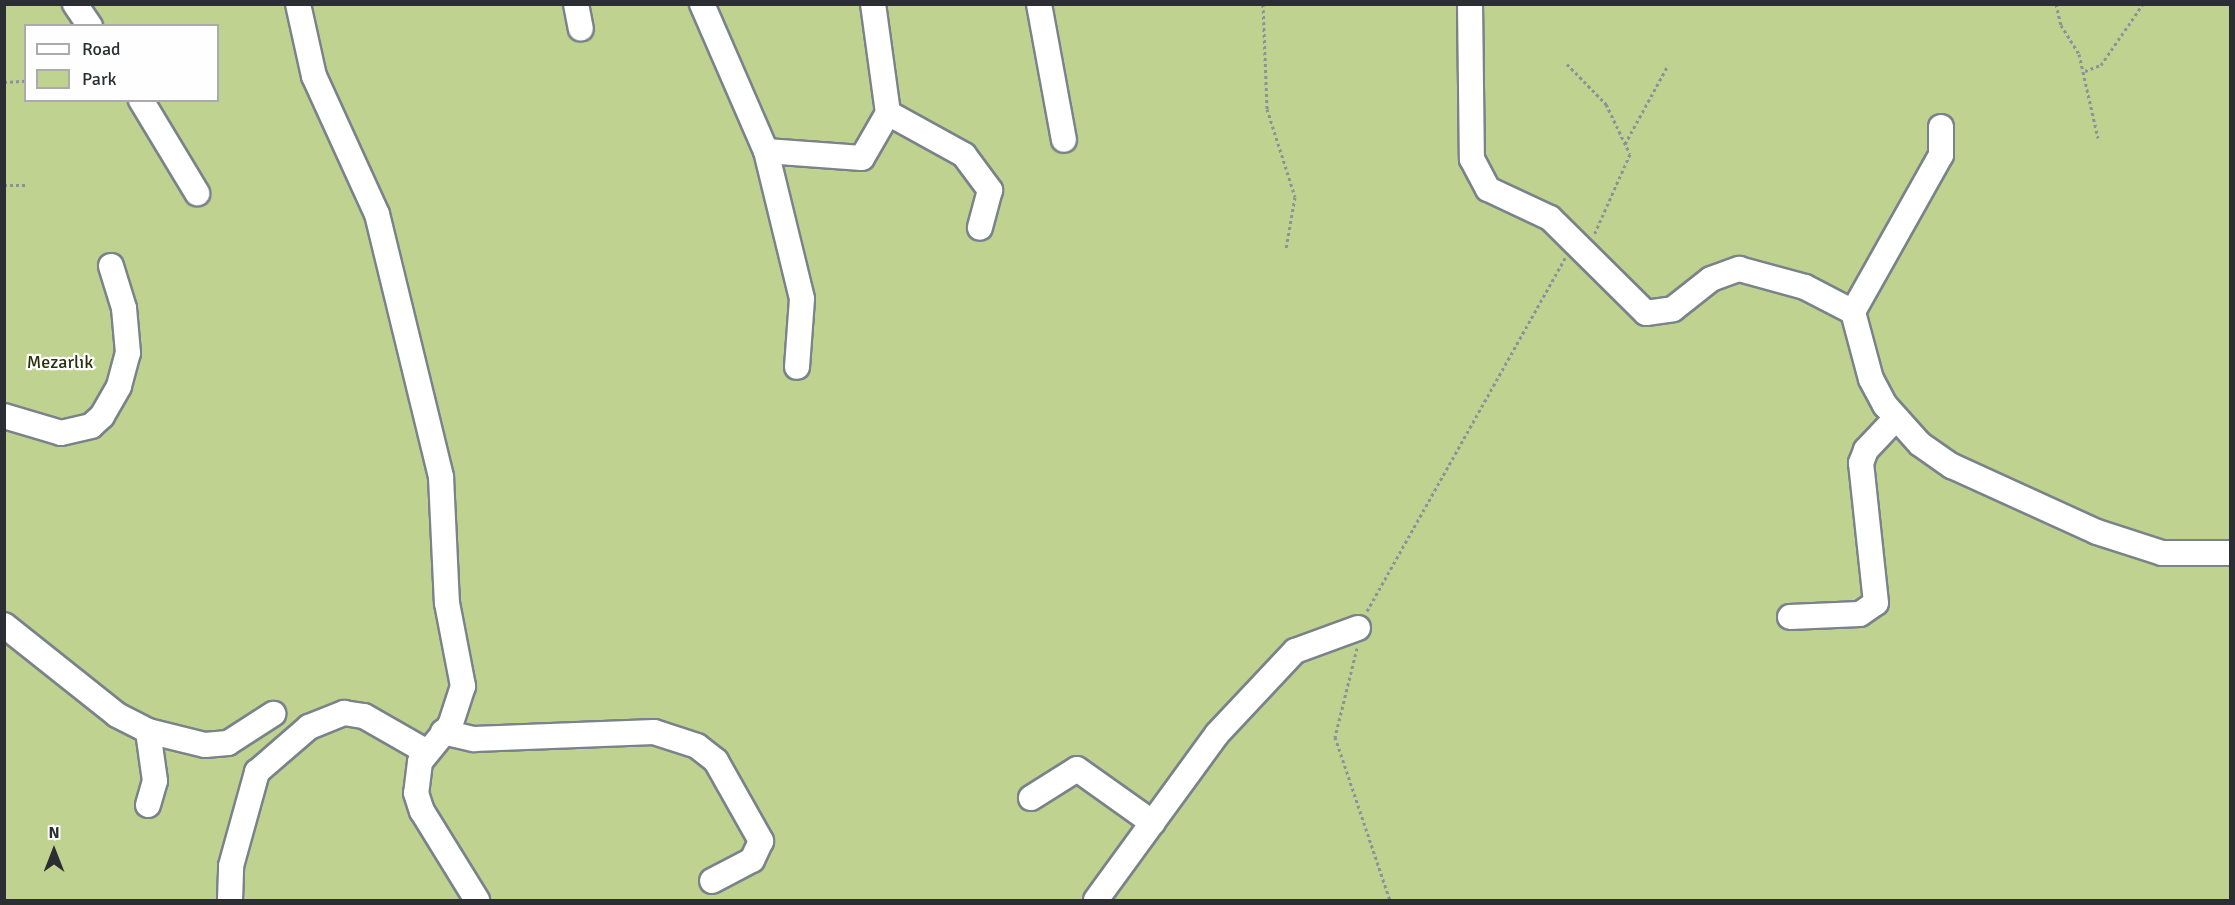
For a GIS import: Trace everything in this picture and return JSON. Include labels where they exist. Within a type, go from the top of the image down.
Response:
[{"type":"street","points":[[75,4],[89,24]]},
{"type":"street","points":[[298,4],[314,76],[377,214],[441,477],[447,603],[463,686],[455,715],[425,751],[417,774],[418,802],[477,900]]},
{"type":"street","points":[[576,4],[581,29]]},
{"type":"street","points":[[702,4],[766,151],[802,299],[797,367]]},
{"type":"street","points":[[766,151],[862,158],[888,113],[873,4]]},
{"type":"street","points":[[1039,4],[1064,140]]},
{"type":"street","points":[[1470,4],[1475,170],[1488,189],[1550,219],[1646,313],[1673,309],[1711,279],[1739,269],[1805,287],[1853,312]]},
{"type":"street","points":[[142,102],[197,193]]},
{"type":"street","points":[[888,113],[964,155],[990,189],[980,228]]},
{"type":"street","points":[[1941,127],[1941,154],[1853,312],[1871,379],[1896,418],[1952,466],[2097,532],[2162,553],[2230,553]]},
{"type":"street","points":[[4,416],[61,434],[91,426],[102,416],[119,386],[128,353],[124,308],[111,266]]},
{"type":"street","points":[[1790,617],[1860,614],[1876,603],[1861,463],[1866,450],[1896,418]]},
{"type":"street","points":[[4,625],[117,715],[148,731],[205,745],[228,743],[273,714]]},
{"type":"street","points":[[1096,900],[1217,734],[1295,651],[1358,628]]},
{"type":"street","points":[[230,900],[231,866],[252,783],[266,763],[309,726],[345,713],[364,716],[425,751]]},
{"type":"street","points":[[148,731],[155,755],[148,805]]},
{"type":"street","points":[[443,732],[474,738],[654,732],[697,746],[716,761],[761,842],[752,860],[712,881]]},
{"type":"street","points":[[1031,798],[1077,769],[1153,823]]},
{"type":"path","points":[[1263,4],[1267,109],[1295,197],[1286,248]]},
{"type":"path","points":[[2056,4],[2085,71],[2098,138]]},
{"type":"path","points":[[2085,71],[2101,65],[2143,4]]},
{"type":"path","points":[[1390,900],[1335,737],[1356,664],[1358,628],[1580,248],[1630,154],[1606,104],[1568,64]]},
{"type":"path","points":[[1625,144],[1668,65]]},
{"type":"path","points":[[4,82],[24,81]]},
{"type":"path","points":[[4,185],[25,185]]},
{"type":"green space","name":"Mezarlık","points":[[5,5],[2230,5],[2230,900],[5,900]]}]
